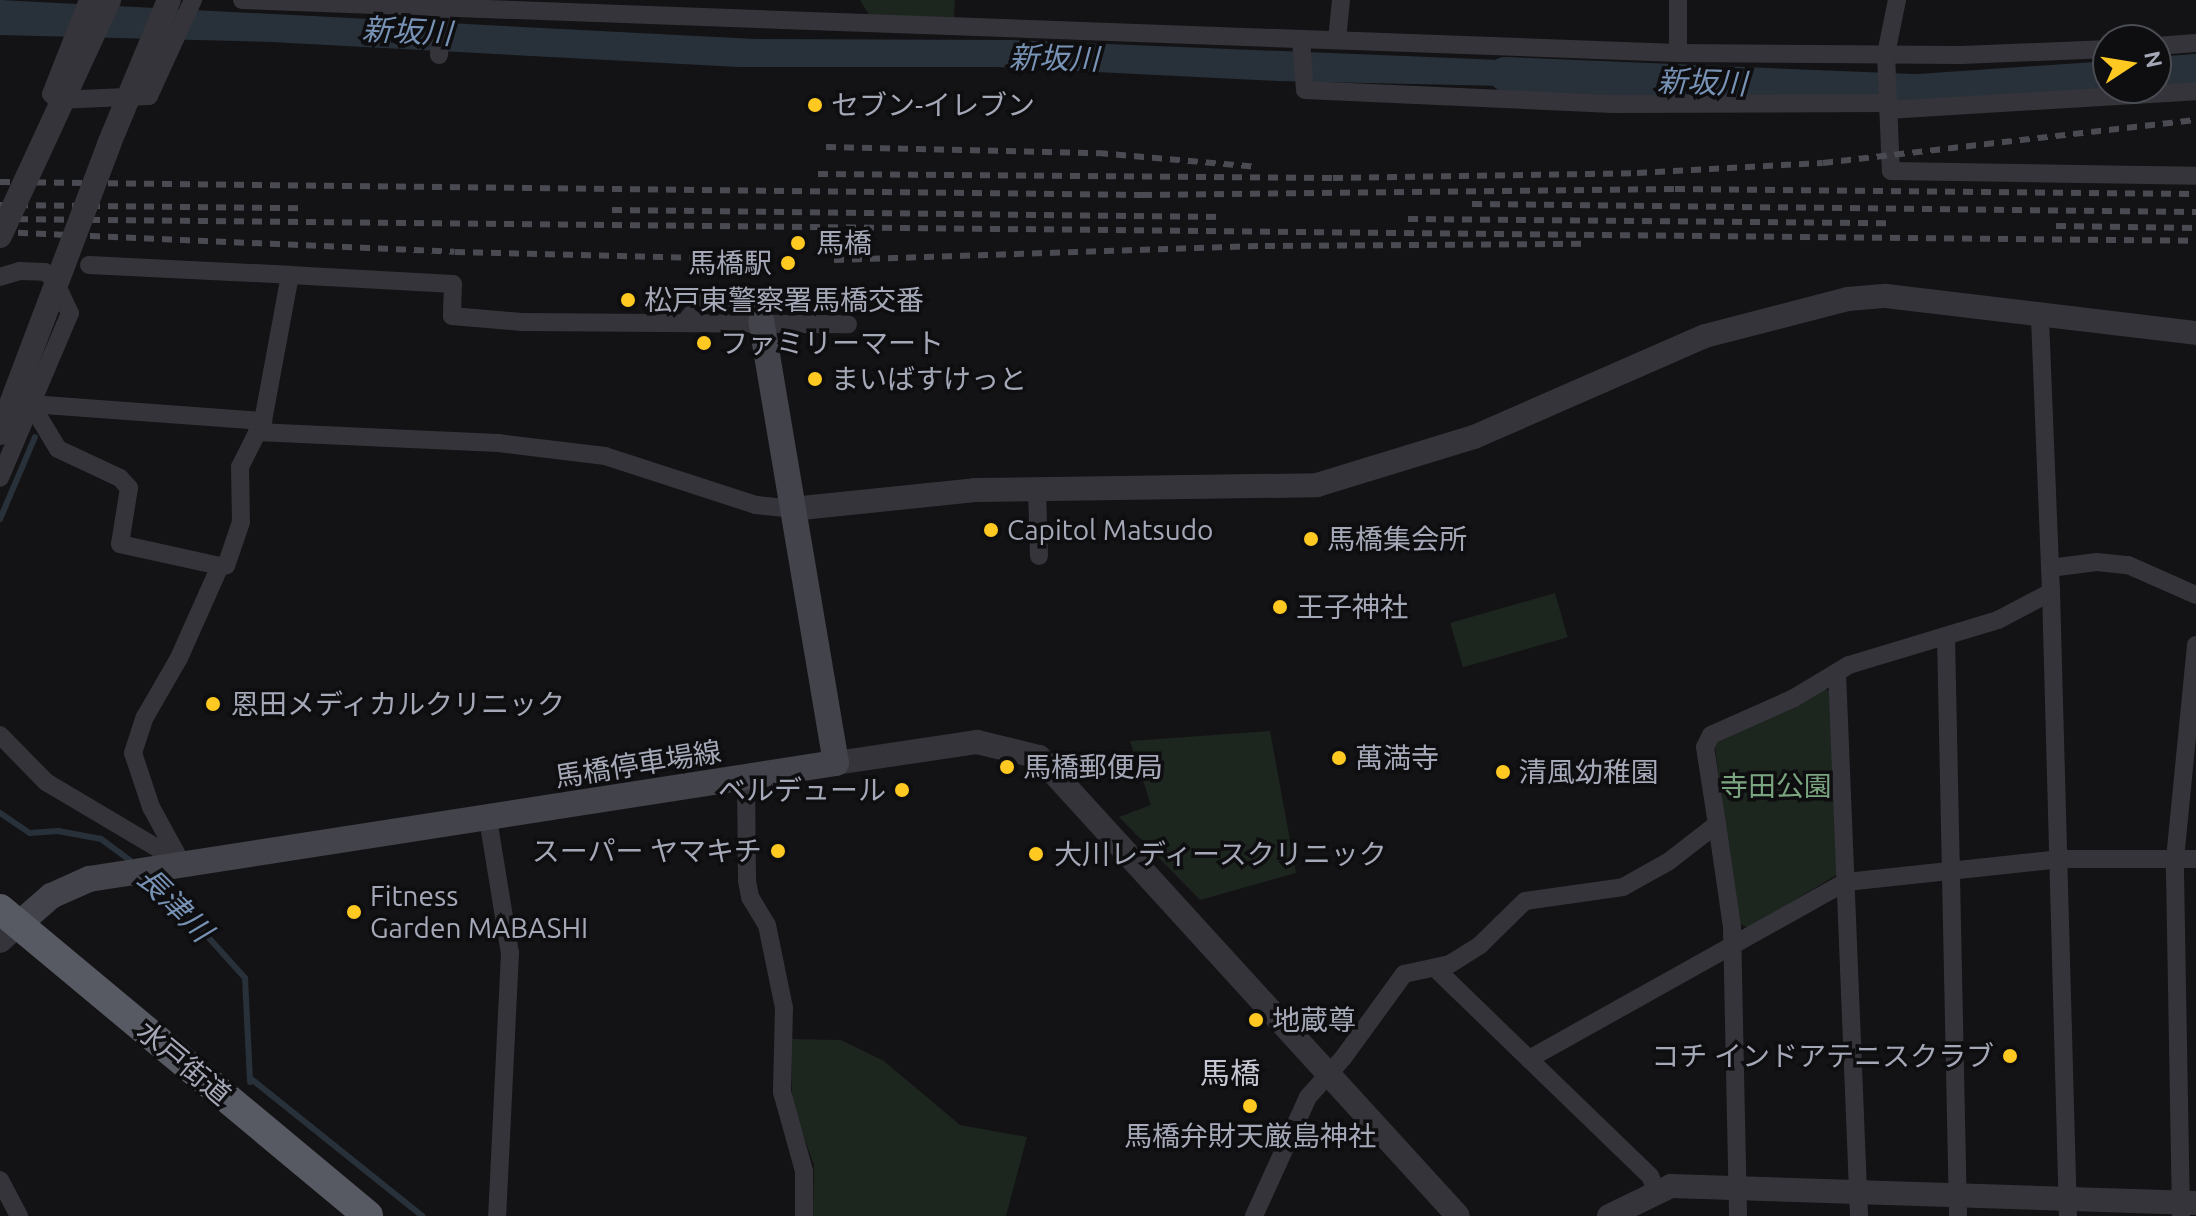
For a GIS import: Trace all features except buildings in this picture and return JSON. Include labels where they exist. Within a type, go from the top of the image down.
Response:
[{"type":"highway","name":"水戸街道","points":[[6,925],[368,1216]]},
{"type":"main road","points":[[761,321],[836,763]]},
{"type":"main road","name":"馬橋停車場線","points":[[6,925],[68,886],[110,875],[836,763]]},
{"type":"street","points":[[88,0],[51,94],[57,100],[149,96],[173,51],[193,0]]},
{"type":"street","points":[[0,236],[109,0]]},
{"type":"street","points":[[0,433],[169,0]]},
{"type":"street","points":[[242,0],[443,8],[678,8],[1301,39],[1886,60],[2092,50]]},
{"type":"street","points":[[1337,40],[1341,0]]},
{"type":"street","points":[[1678,0],[1678,53]]},
{"type":"street","points":[[1897,0],[1886,60],[1891,171],[2196,176]]},
{"type":"street","points":[[439,55],[443,8]]},
{"type":"street","points":[[1301,39],[1305,90],[1613,104],[1888,106],[2196,91]]},
{"type":"street","points":[[2172,45],[2196,43]]},
{"type":"street","points":[[89,265],[453,284],[452,316],[522,322],[761,321],[848,324]]},
{"type":"street","points":[[0,277],[29,270],[54,279],[70,313],[0,478]]},
{"type":"street","points":[[226,566],[241,522],[240,467],[260,427],[290,275]]},
{"type":"street","points":[[31,404],[260,427],[498,443],[593,454],[645,465],[756,505],[792,509],[975,490],[1293,486],[1346,478],[1474,437],[1705,336],[1848,299],[1886,296],[2196,333]]},
{"type":"street","points":[[2040,314],[2061,859],[2068,1209]]},
{"type":"street","points":[[31,404],[58,449],[120,478],[129,488],[120,544],[220,566],[179,658],[145,717],[133,753],[151,807],[181,862]]},
{"type":"street","points":[[1037,489],[1039,556]]},
{"type":"street","points":[[2050,568],[2097,562],[2128,565],[2196,595]]},
{"type":"street","points":[[1738,1216],[1731,947],[1706,739],[1837,672],[1998,620],[2051,592]]},
{"type":"street","points":[[1946,636],[1958,1207]]},
{"type":"street","points":[[1609,1216],[1656,1190],[1736,1189],[1859,1205],[2068,1209],[2186,1207],[2175,859],[2196,645]]},
{"type":"street","points":[[1837,672],[1859,1205]]},
{"type":"street","points":[[0,735],[46,782],[181,862]]},
{"type":"street","points":[[836,763],[977,742],[1039,757],[1458,1216]]},
{"type":"street","points":[[746,779],[747,881],[767,925],[784,1008],[782,1092],[804,1171],[804,1216]]},
{"type":"street","points":[[488,819],[510,953],[497,1216]]},
{"type":"street","points":[[1254,1216],[1308,1097],[1404,974],[1436,969],[1480,945],[1525,901],[1623,887],[1668,862],[1717,824]]},
{"type":"street","points":[[1529,1059],[1846,882],[1950,868],[2061,859],[2196,859]]},
{"type":"street","points":[[1436,969],[1650,1176],[1656,1190]]},
{"type":"street","points":[[0,1180],[19,1216]]},
{"type":"green space","points":[[860,0],[955,0],[954,19],[869,15]]},
{"type":"green space","points":[[1555,593],[1568,637],[1463,667],[1450,623]]},
{"type":"green space","name":"寺田公園","points":[[1822,687],[1829,691],[1838,874],[1748,928],[1737,922],[1714,740]]},
{"type":"green space","points":[[1270,731],[1296,873],[1200,900],[1119,817],[1151,805],[1130,741]]},
{"type":"green space","points":[[791,1039],[841,1040],[884,1061],[960,1125],[1027,1137],[1006,1216],[813,1216],[814,1165],[792,1103]]},
{"type":"water","points":[[0,0],[755,39],[1010,40],[1552,62],[1547,87],[1278,81],[997,67],[739,67],[271,42],[0,35]]},
{"type":"waterway","name":"新坂川","points":[[2172,73],[2196,71]]},
{"type":"waterway","name":"新坂川","points":[[1505,74],[1919,91],[2092,79]]},
{"type":"waterway","name":"長津川","points":[[0,519],[35,437]]},
{"type":"waterway","name":"長津川","points":[[0,813],[30,833],[58,831],[101,839],[135,864]]},
{"type":"waterway","name":"長津川","points":[[154,877],[245,978],[250,1082]]},
{"type":"waterway","points":[[250,1078],[422,1216]]},
{"type":"railway","points":[[818,174],[1333,178],[1637,173],[1823,163],[2196,120]]},
{"type":"railway","points":[[826,147],[1098,153],[1258,167]]},
{"type":"railway","points":[[0,182],[1142,195],[1675,189],[2196,194]]},
{"type":"railway","points":[[1472,204],[2196,212]]},
{"type":"railway","points":[[0,205],[304,208]]},
{"type":"railway","points":[[612,210],[1224,217]]},
{"type":"railway","points":[[0,219],[2196,241]]},
{"type":"railway","points":[[1408,219],[1888,223]]},
{"type":"railway","points":[[2056,226],[2196,228]]},
{"type":"railway","points":[[0,232],[455,252],[743,259]]},
{"type":"railway","points":[[834,260],[1265,246],[1584,244]]},
{"type":"place","name":"セブン-イレブン","points":[[815,105]]},
{"type":"place","name":"馬橋","points":[[798,243]]},
{"type":"place","name":"馬橋駅","points":[[788,263]]},
{"type":"place","name":"松戸東警察署馬橋交番","points":[[628,300]]},
{"type":"place","name":"ファミリーマート","points":[[704,343]]},
{"type":"place","name":"まいばすけっと","points":[[815,379]]},
{"type":"place","name":"Capitol Matsudo","points":[[991,530]]},
{"type":"place","name":"馬橋集会所","points":[[1311,539]]},
{"type":"place","name":"王子神社","points":[[1280,607]]},
{"type":"place","name":"恩田メディカルクリニック","points":[[213,704]]},
{"type":"place","name":"萬満寺","points":[[1339,758]]},
{"type":"place","name":"馬橋郵便局","points":[[1007,767]]},
{"type":"place","name":"清風幼稚園","points":[[1503,772]]},
{"type":"place","name":"ベルデュール","points":[[902,790]]},
{"type":"place","name":"スーパー ヤマキチ","points":[[778,851]]},
{"type":"place","name":"大川レディースクリニック","points":[[1036,854]]},
{"type":"place","name":"Fitness Garden MABASHI","points":[[354,912]]},
{"type":"place","name":"地蔵尊","points":[[1256,1020]]},
{"type":"place","name":"コチ インドアテニスクラブ","points":[[2010,1056]]},
{"type":"place","name":"馬橋弁財天厳島神社","points":[[1250,1106]]},
{"type":"district","name":"馬橋","points":[[1230,1073]]}]
